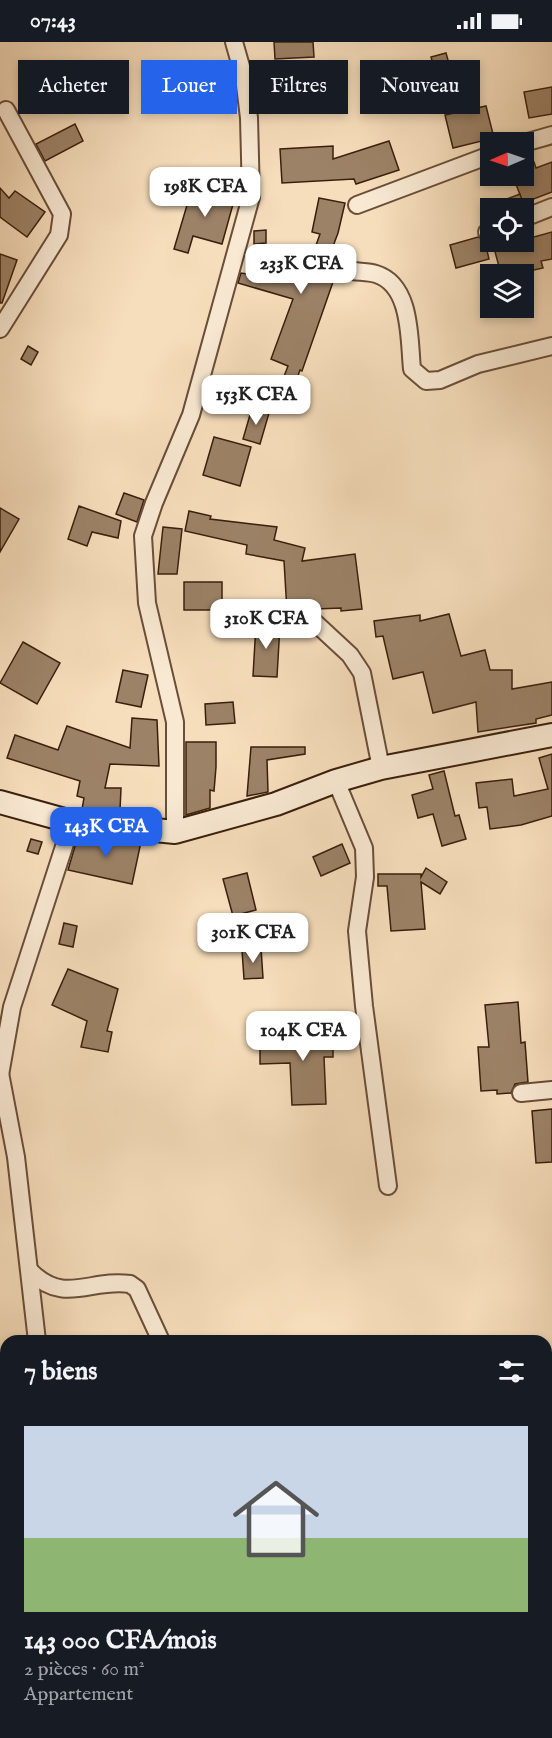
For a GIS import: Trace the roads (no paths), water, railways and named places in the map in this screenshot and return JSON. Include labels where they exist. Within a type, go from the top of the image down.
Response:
[{"type":"street","points":[[175,832],[175,722],[147,603],[143,536],[154,503],[191,416],[251,197],[249,118],[244,77],[234,42]]},
{"type":"street","points":[[0,329],[59,236],[62,214],[6,110]]},
{"type":"street","points":[[534,140],[552,135]]},
{"type":"street","points":[[357,205],[480,159]]},
{"type":"street","points":[[534,214],[552,207]]},
{"type":"street","points":[[353,271],[378,275],[397,290],[407,314],[412,369],[426,381],[440,380],[478,364],[552,346]]},
{"type":"street","points":[[309,617],[350,655],[362,673],[381,768]]},
{"type":"street","points":[[0,802],[72,822],[175,832],[276,804],[336,781],[381,768],[552,735]]},
{"type":"street","points":[[336,781],[364,848],[365,877],[357,931],[364,1006],[388,1186]]},
{"type":"street","points":[[36,1335],[16,1157],[0,1074],[12,1007],[72,822]]},
{"type":"street","points":[[521,1093],[552,1090]]},
{"type":"street","points":[[30,1270],[41,1282],[53,1288],[130,1284],[137,1289],[158,1335]]}]
